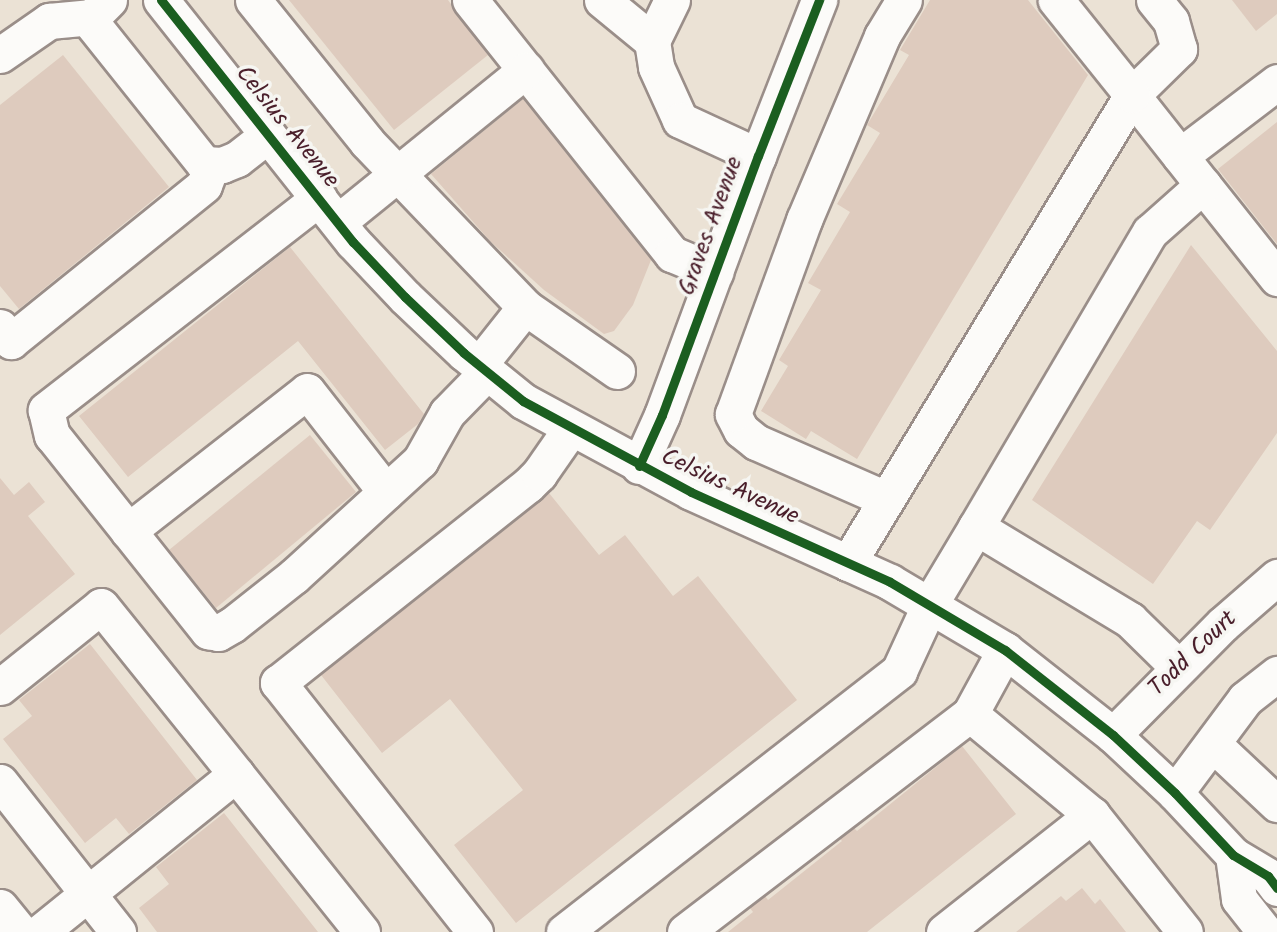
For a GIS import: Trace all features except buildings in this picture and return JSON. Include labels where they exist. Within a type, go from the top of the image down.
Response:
[{"type":"street","name":"Celsius Avenue","points":[[161,0],[328,210],[405,297],[483,369],[523,401],[639,466],[930,604],[1005,650],[1113,735],[1175,793],[1233,856],[1268,876],[1277,888]]},
{"type":"street","points":[[253,0],[366,142],[525,307],[617,371]]},
{"type":"street","points":[[470,0],[672,254],[715,272]]},
{"type":"street","points":[[602,0],[652,41]]},
{"type":"street","points":[[672,0],[652,41],[656,67],[680,120],[758,156]]},
{"type":"street","name":"Graves Avenue","points":[[639,466],[662,415],[819,0]]},
{"type":"street","points":[[886,499],[756,442],[740,430],[733,414],[804,220],[882,36],[904,0]]},
{"type":"street","points":[[1056,0],[1277,278]]},
{"type":"street","points":[[848,563],[1132,94],[1180,48],[1171,21],[1154,0]]},
{"type":"street","points":[[100,8],[94,26],[204,164],[211,167],[237,159],[268,135]]},
{"type":"street","points":[[0,55],[49,21],[100,8]]},
{"type":"street","points":[[525,307],[483,369],[447,413],[420,461],[293,576],[218,633],[208,631],[51,435],[46,410],[328,210],[398,174],[526,70]]},
{"type":"street","points":[[1180,156],[1277,82]]},
{"type":"street","points":[[0,327],[11,341],[204,185],[211,167]]},
{"type":"street","points":[[564,932],[899,671],[930,604],[1150,232],[1203,185]]},
{"type":"street","points":[[128,531],[307,391],[386,492]]},
{"type":"street","points":[[475,932],[278,683],[528,485],[539,474],[571,428]]},
{"type":"street","points":[[976,527],[1130,620],[1178,667]]},
{"type":"street","name":"Todd Court","points":[[1113,735],[1178,667],[1277,577]]},
{"type":"street","points":[[0,687],[101,606],[362,932]]},
{"type":"street","points":[[685,932],[970,714],[1005,650]]},
{"type":"street","points":[[1175,793],[1245,699],[1277,674]]},
{"type":"street","points":[[970,714],[1092,815],[1185,932]]},
{"type":"street","points":[[1213,744],[1277,804]]},
{"type":"street","points":[[40,932],[236,774]]},
{"type":"street","points":[[0,782],[118,932]]},
{"type":"street","points":[[944,932],[1092,815]]},
{"type":"street","points":[[1233,856],[1239,899],[1261,931]]},
{"type":"street","points":[[0,907],[20,932]]},
{"type":"cycle path","points":[[161,0],[353,242],[405,297],[464,353],[523,401],[691,492],[890,582],[1005,650],[1113,735],[1175,793],[1233,855],[1268,876],[1277,888]]},
{"type":"cycle path","points":[[639,466],[662,415],[819,0]]}]
